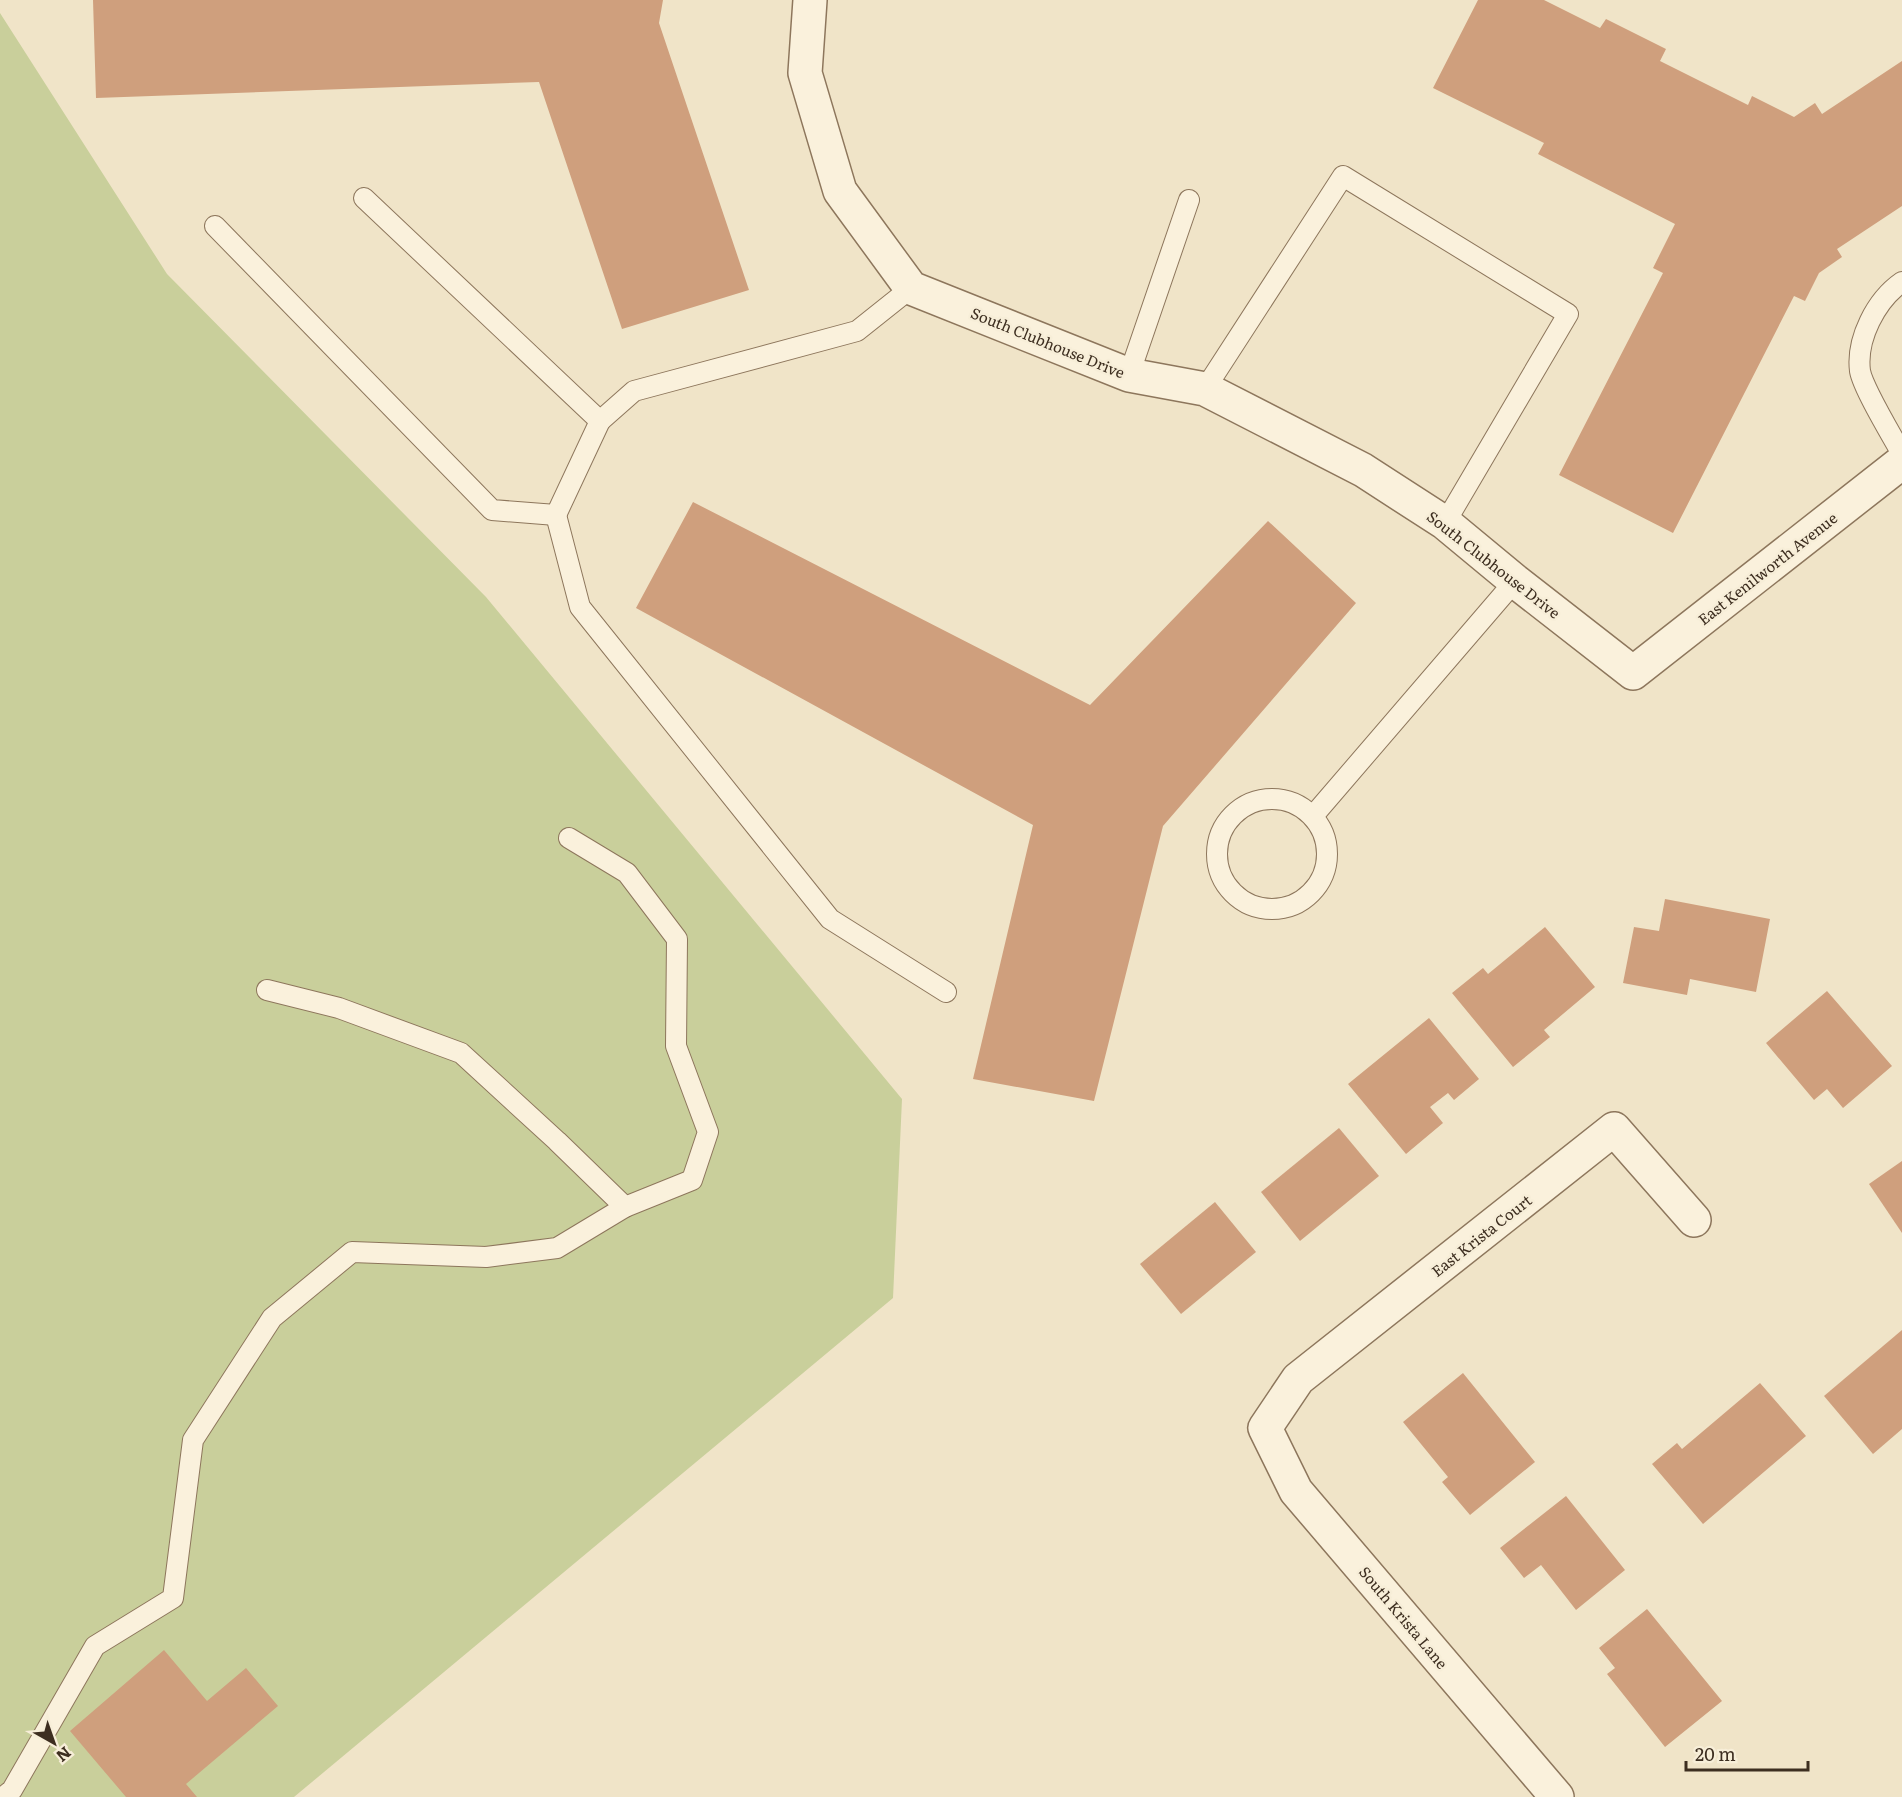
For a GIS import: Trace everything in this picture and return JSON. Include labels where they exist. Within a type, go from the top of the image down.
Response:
[{"type":"street","points":[[810,0],[805,73],[840,191],[911,288]]},
{"type":"street","name":"South Clubhouse Drive","points":[[911,288],[1129,375],[1205,389],[1364,470],[1445,523],[1633,673]]},
{"type":"street","name":"East Kenilworth Avenue","points":[[1633,673],[1902,462]]},
{"type":"street","name":"East Krista Court","points":[[1265,1428],[1298,1379],[1614,1129],[1694,1220]]},
{"type":"street","name":"South Krista Lane","points":[[1265,1428],[1296,1491],[1557,1797]]},
{"type":"lane","points":[[1205,389],[1343,176],[1568,314],[1445,523]]},
{"type":"lane","points":[[364,198],[600,421]]},
{"type":"lane","points":[[1129,375],[1188,200]]},
{"type":"lane","points":[[215,226],[492,510],[556,515]]},
{"type":"lane","points":[[1902,282],[1893,288],[1872,316],[1861,345],[1860,372],[1902,454]]},
{"type":"lane","points":[[911,288],[857,330],[634,391],[600,421],[556,515],[580,608],[830,919],[946,992]]},
{"type":"lane","points":[[1313,816],[1515,581]]},
{"type":"lane","points":[[1264,800],[1282,800],[1299,806],[1313,816],[1323,832],[1328,850],[1325,868],[1318,885],[1305,899],[1288,907],[1269,909],[1251,905],[1235,896],[1224,881],[1218,864],[1218,847],[1223,830],[1233,815],[1248,805],[1264,800]]},
{"type":"lane","points":[[3,1797],[12,1790],[95,1647],[173,1599],[193,1440],[272,1318],[351,1252],[486,1257],[557,1248],[625,1208],[692,1180],[708,1132],[676,1046],[677,939],[627,873],[569,838]]},
{"type":"lane","points":[[267,990],[339,1008],[461,1053],[557,1141],[625,1208]]},
{"type":"green space","points":[[0,13],[167,274],[486,597],[902,1099],[893,1298],[294,1797],[0,1797]]},
{"type":"building","points":[[93,0],[663,0],[659,23],[749,290],[622,329],[539,82],[96,98]]},
{"type":"building","points":[[1478,0],[1544,0],[1600,28],[1606,19],[1666,49],[1660,61],[1748,105],[1752,96],[1794,117],[1815,103],[1822,114],[1902,61],[1902,206],[1837,249],[1842,257],[1819,273],[1805,301],[1794,296],[1673,533],[1559,475],[1663,273],[1653,268],[1675,224],[1538,154],[1544,143],[1433,88]]},
{"type":"building","points":[[693,502],[1090,705],[1268,521],[1356,603],[1163,826],[1094,1101],[973,1079],[1033,825],[636,608]]},
{"type":"building","points":[[1665,899],[1770,919],[1756,992],[1690,979],[1687,995],[1623,983],[1634,927],[1659,931]]},
{"type":"building","points":[[1545,927],[1595,987],[1544,1030],[1550,1037],[1513,1067],[1452,993],[1483,968],[1488,974]]},
{"type":"building","points":[[1827,991],[1892,1066],[1843,1108],[1827,1089],[1814,1100],[1766,1043]]},
{"type":"building","points":[[1429,1018],[1479,1079],[1454,1100],[1448,1093],[1430,1107],[1443,1123],[1406,1154],[1348,1084]]},
{"type":"building","points":[[1339,1128],[1379,1176],[1300,1241],[1261,1192]]},
{"type":"building","points":[[1902,1161],[1902,1233],[1869,1184]]},
{"type":"building","points":[[1215,1202],[1256,1252],[1181,1314],[1140,1264]]},
{"type":"building","points":[[1902,1330],[1902,1429],[1873,1454],[1824,1396]]},
{"type":"building","points":[[1463,1373],[1535,1462],[1470,1515],[1442,1482],[1448,1477],[1403,1422]]},
{"type":"building","points":[[1760,1383],[1806,1436],[1703,1524],[1652,1464],[1677,1443],[1682,1449]]},
{"type":"building","points":[[1566,1496],[1625,1570],[1576,1610],[1541,1565],[1524,1578],[1500,1548]]},
{"type":"building","points":[[1647,1609],[1722,1701],[1665,1747],[1607,1674],[1615,1668],[1599,1648]]},
{"type":"building","points":[[164,1650],[207,1701],[246,1668],[278,1706],[186,1784],[197,1797],[126,1797],[70,1731]]}]
